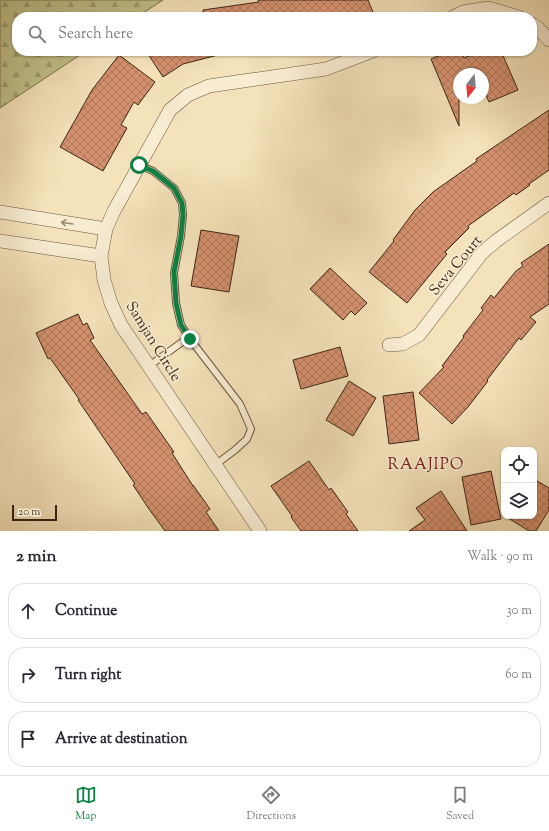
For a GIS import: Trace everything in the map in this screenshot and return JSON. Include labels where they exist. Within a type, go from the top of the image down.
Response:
[{"type":"street","points":[[463,12],[488,8],[502,12]]},
{"type":"street","points":[[537,27],[549,40]]},
{"type":"street","name":"Samjan Circle","points":[[260,531],[122,325],[111,303],[104,280],[101,256],[106,229],[114,211],[170,110],[188,95],[209,86],[326,69],[360,56]]},
{"type":"street","name":"Seva Court","points":[[389,345],[403,344],[419,335],[482,253],[496,240],[549,203]]},
{"type":"street","points":[[0,212],[106,229]]},
{"type":"street","points":[[0,241],[101,256]]},
{"type":"lane","points":[[139,165],[153,171],[174,188],[182,203],[183,215],[181,236],[174,272],[176,303],[181,325],[240,404],[251,429],[247,440],[215,464]]},
{"type":"lane","points":[[149,366],[189,337]]},
{"type":"green space","points":[[0,0],[163,0],[145,12],[12,12],[12,56],[78,56],[0,108]]},
{"type":"building","points":[[258,0],[368,0],[373,12],[203,12],[203,10],[259,2]]},
{"type":"building","points":[[118,56],[120,56],[155,82],[138,105],[134,102],[121,125],[127,128],[103,171],[60,147],[92,90]]},
{"type":"building","points":[[149,56],[214,56],[183,64],[163,77]]},
{"type":"building","points":[[438,56],[463,56],[464,58],[469,56],[503,56],[518,90],[489,102],[489,68],[453,68],[453,104],[459,104],[459,126],[431,59]]},
{"type":"building","points":[[549,110],[549,170],[516,195],[514,193],[468,226],[469,228],[445,252],[447,254],[407,303],[369,272],[394,241],[393,240],[415,210],[433,192],[477,161],[476,159]]},
{"type":"building","points":[[201,230],[239,236],[229,292],[191,286]]},
{"type":"building","points":[[549,244],[549,304],[530,317],[536,322],[521,340],[519,338],[468,407],[452,424],[419,393],[444,367],[442,366],[483,310],[481,308],[491,295],[494,298],[516,271],[523,266],[521,263]]},
{"type":"building","points":[[330,268],[367,303],[355,315],[351,311],[343,320],[310,289]]},
{"type":"building","points":[[78,314],[83,325],[87,323],[94,338],[90,340],[142,414],[146,412],[174,452],[172,453],[210,509],[206,512],[219,531],[165,531],[133,485],[135,484],[78,400],[79,399],[50,358],[48,359],[36,333]]},
{"type":"building","points":[[340,347],[348,376],[301,389],[293,360]]},
{"type":"building","points":[[349,381],[376,398],[353,436],[326,420]]},
{"type":"building","points":[[413,392],[419,440],[389,444],[383,396]]},
{"type":"building","points":[[309,461],[329,490],[331,488],[348,512],[346,514],[358,531],[301,531],[291,517],[292,516],[271,486]]},
{"type":"building","points":[[491,471],[501,519],[471,525],[462,477]]},
{"type":"building","points":[[537,481],[549,488],[549,510],[536,531],[529,531],[510,519],[537,519]]},
{"type":"building","points":[[441,491],[467,531],[409,531],[425,520],[416,508]]},
{"type":"district","name":"RAAJIPO","points":[[426,463]]},
{"type":"route","points":[[139,165],[153,171],[174,188],[182,203],[183,215],[181,236],[174,272],[176,303],[181,325],[190,339]]}]
